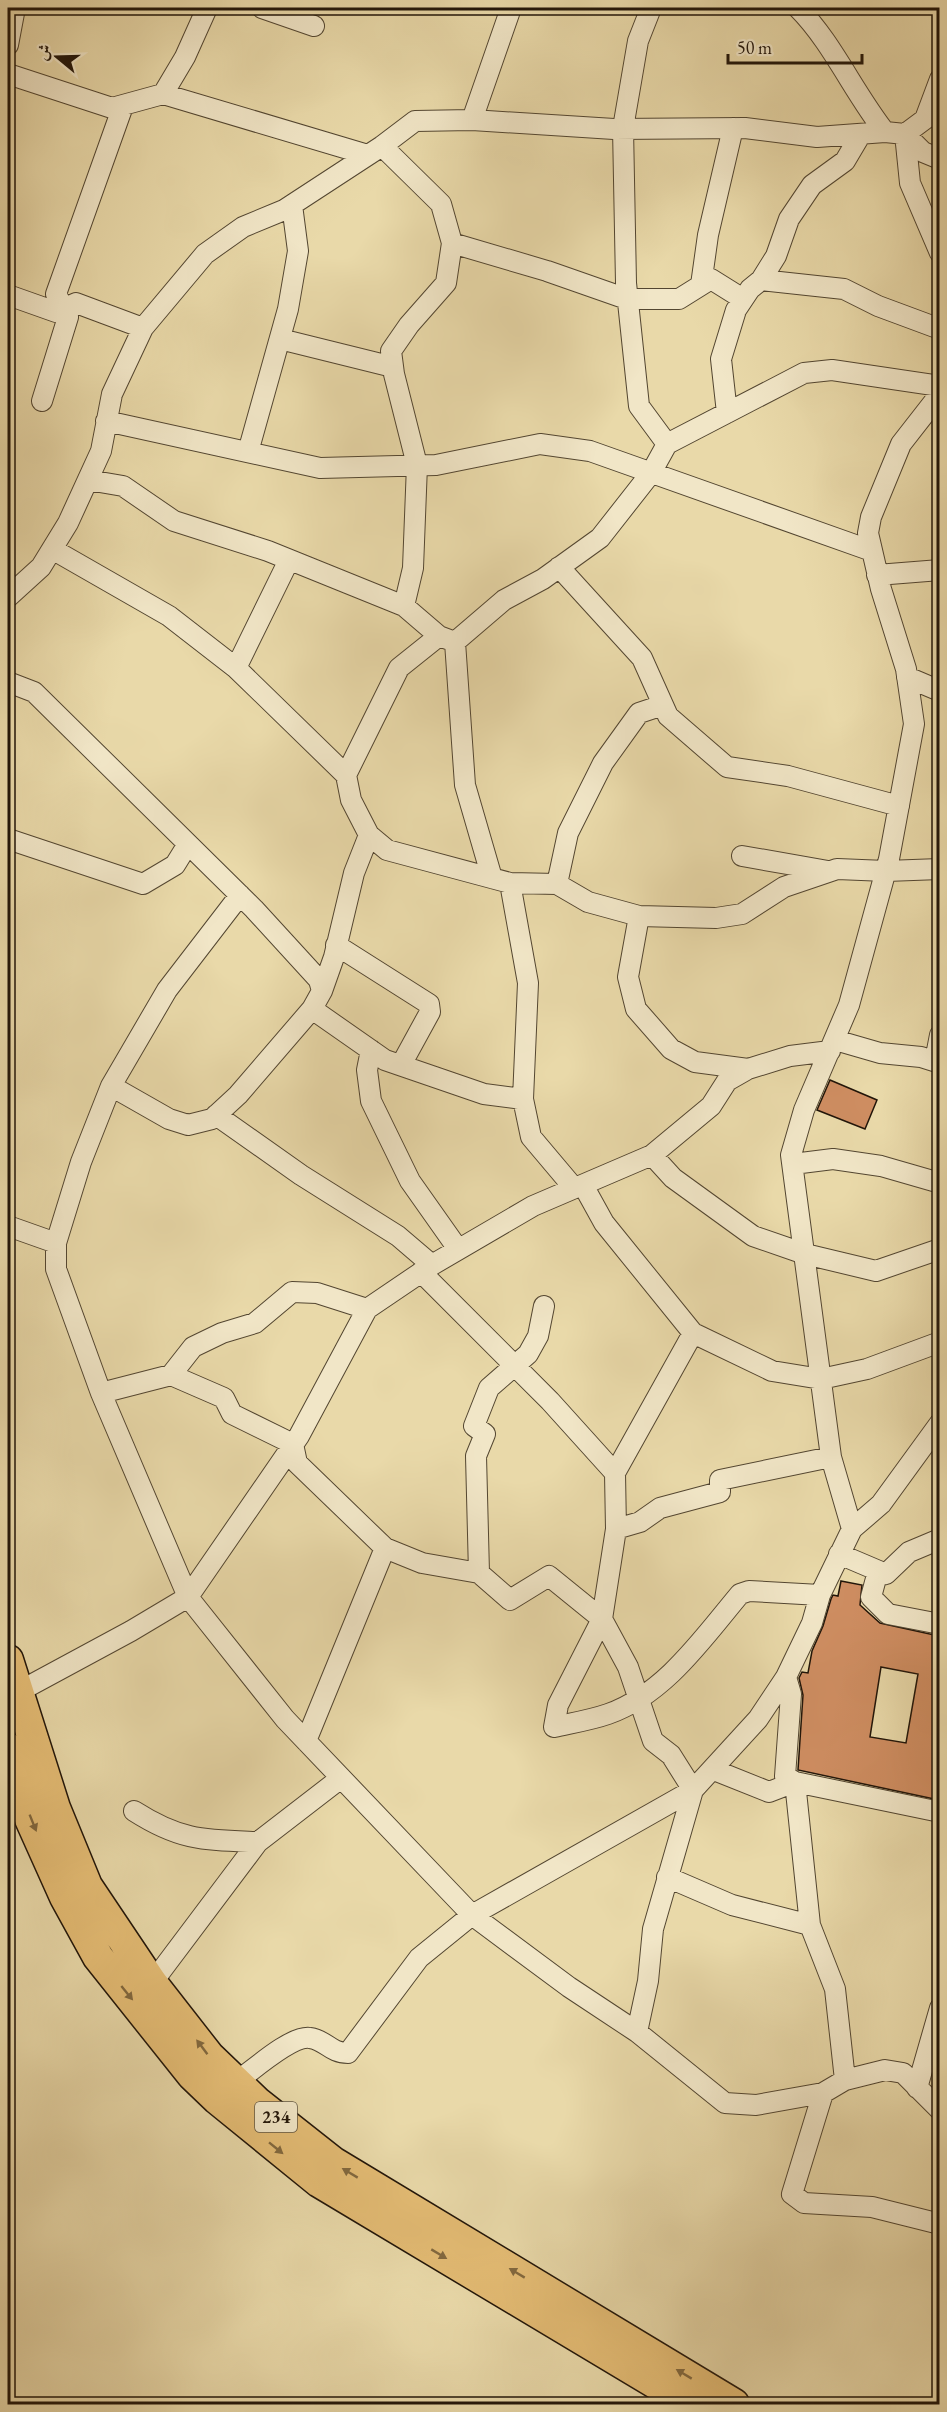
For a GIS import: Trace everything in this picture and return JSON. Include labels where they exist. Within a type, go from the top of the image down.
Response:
[{"type":"main road","name":"234","points":[[8,1660],[55,1808],[87,1886],[152,1983],[209,2056],[235,2083],[333,2162],[734,2404]]},
{"type":"main road","name":"234","points":[[8,1748],[30,1819],[65,1897],[98,1957],[192,2075],[217,2099],[318,2182],[690,2404]]},
{"type":"street","points":[[8,45],[15,8]]},
{"type":"street","points":[[163,94],[185,57],[207,8]]},
{"type":"street","points":[[262,8],[314,26]]},
{"type":"street","points":[[472,120],[512,8]]},
{"type":"street","points":[[651,8],[638,41],[623,128],[627,299],[639,406],[667,444]]},
{"type":"street","points":[[798,8],[812,21],[862,102],[895,133],[923,152],[939,159]]},
{"type":"street","points":[[8,74],[112,108],[163,94],[375,151],[441,204],[452,243],[446,283],[409,325],[392,351],[393,367],[417,465],[413,568],[404,606]]},
{"type":"street","points":[[8,597],[41,567],[68,523],[101,451],[112,394],[143,328],[205,254],[243,227],[292,205],[375,151],[415,121],[472,120],[623,128],[734,128],[817,137],[895,133],[932,113],[939,79]]},
{"type":"street","points":[[42,401],[68,317],[56,294],[123,106]]},
{"type":"street","points":[[701,285],[708,235],[734,128]]},
{"type":"street","points":[[895,133],[910,183],[939,253]]},
{"type":"street","points":[[727,413],[721,359],[736,310],[761,280],[776,256],[789,219],[812,184],[845,161],[861,134]]},
{"type":"street","points":[[248,452],[280,339],[298,251],[292,205]]},
{"type":"street","points":[[452,243],[547,271],[627,299],[679,299],[711,279],[743,299]]},
{"type":"street","points":[[761,280],[844,289],[878,306],[939,329]]},
{"type":"street","points":[[8,295],[56,312],[76,303],[143,328]]},
{"type":"street","points":[[280,339],[393,367]]},
{"type":"street","points":[[346,775],[399,668],[559,567],[600,538],[651,473],[667,444],[804,373],[832,370],[939,386]]},
{"type":"street","points":[[852,1528],[831,1457],[791,1155],[804,1110],[849,1005],[886,871],[914,723],[907,677],[868,533],[871,517],[901,444],[939,394]]},
{"type":"street","points":[[106,421],[320,468],[436,465],[540,444],[590,451],[872,551]]},
{"type":"street","points":[[88,480],[123,486],[174,521],[289,560],[404,606],[447,639],[465,785],[501,880],[528,983],[522,1099],[531,1137],[578,1187],[604,1223],[693,1333],[772,1371],[821,1379],[867,1369],[939,1342]]},
{"type":"street","points":[[52,549],[169,616],[236,668],[346,775],[351,800],[369,835],[387,850],[501,880],[557,884],[588,902],[639,916],[716,918],[742,914],[784,887],[837,868],[886,871],[939,869]]},
{"type":"street","points":[[236,668],[289,560]]},
{"type":"street","points":[[559,567],[642,658],[668,716],[727,767],[788,776],[899,806]]},
{"type":"street","points":[[878,575],[939,570]]},
{"type":"street","points":[[907,677],[939,691]]},
{"type":"street","points":[[8,682],[34,692],[240,895],[319,980],[322,991]]},
{"type":"street","points":[[557,884],[568,833],[603,763],[639,713],[663,705]]},
{"type":"street","points":[[111,1086],[169,1119],[188,1125],[212,1119],[238,1095],[312,1009],[322,991],[354,873],[369,835]]},
{"type":"street","points":[[8,839],[143,884],[175,865],[188,844]]},
{"type":"street","points":[[742,855],[830,871]]},
{"type":"street","points":[[240,895],[167,990],[111,1086],[81,1162],[56,1243],[56,1269],[100,1394],[188,1597],[285,1719],[472,1915],[569,1987],[637,2032],[725,2103],[756,2105],[822,2093],[844,2080],[885,2070],[903,2073],[939,2110]]},
{"type":"street","points":[[639,916],[628,977],[636,1008],[671,1049],[695,1062],[748,1069]]},
{"type":"street","points":[[336,945],[429,1004],[430,1012],[401,1065]]},
{"type":"street","points":[[312,1009],[385,1059],[484,1094],[522,1099]]},
{"type":"street","points":[[18,1692],[131,1631],[188,1597],[293,1444],[367,1309],[427,1268],[533,1206],[652,1155],[711,1106],[727,1081],[748,1069],[833,1046],[937,1062],[939,1035]]},
{"type":"street","points":[[371,1050],[367,1070],[371,1101],[410,1181],[458,1249]]},
{"type":"street","points":[[216,1115],[301,1175],[398,1236],[615,1473]]},
{"type":"street","points":[[652,1155],[674,1178],[753,1236],[805,1254],[876,1271],[939,1249]]},
{"type":"street","points":[[793,1164],[833,1159],[880,1166],[939,1181]]},
{"type":"street","points":[[8,1226],[56,1243]]},
{"type":"street","points":[[100,1394],[171,1374],[193,1347],[222,1333],[255,1323],[292,1292],[317,1293],[367,1309]]},
{"type":"street","points":[[479,1573],[476,1456],[484,1434],[474,1426],[489,1388],[528,1354],[538,1336],[544,1306]]},
{"type":"street","points":[[693,1333],[615,1473],[616,1529],[602,1619],[558,1705],[554,1727],[608,1714],[638,1699],[684,1662],[740,1594],[749,1591],[820,1595]]},
{"type":"street","points":[[171,1374],[224,1398],[232,1414],[293,1444]]},
{"type":"street","points":[[235,2083],[298,2038],[312,2038],[336,2053],[348,2054],[419,1958],[472,1915],[693,1790],[714,1770],[758,1719],[786,1677],[812,1623],[820,1595],[852,1528],[881,1504],[939,1423]]},
{"type":"street","points":[[293,1444],[297,1463],[385,1548],[422,1563],[479,1573],[510,1600],[549,1576],[602,1619],[628,1667],[653,1741],[671,1755],[693,1790],[653,1929],[648,1981],[637,2032]]},
{"type":"street","points":[[616,1529],[640,1522],[660,1508],[720,1492],[720,1480],[831,1457]]},
{"type":"street","points":[[839,1554],[886,1574],[909,1552],[939,1539]]},
{"type":"street","points":[[306,1741],[385,1548]]},
{"type":"street","points":[[878,1571],[871,1597],[888,1614],[939,1624]]},
{"type":"street","points":[[786,1677],[790,1694],[785,1776],[795,1782],[939,1812]]},
{"type":"street","points":[[714,1770],[769,1792],[795,1782]]},
{"type":"street","points":[[152,1983],[258,1842],[341,1778]]},
{"type":"street","points":[[795,1782],[810,1925],[836,1989],[844,2080]]},
{"type":"street","points":[[134,1811],[163,1829],[185,1836],[206,1840],[258,1842]]},
{"type":"street","points":[[667,1877],[732,1905],[810,1925]]},
{"type":"street","points":[[917,2088],[939,2008]]},
{"type":"street","points":[[822,2093],[792,2194],[804,2203],[872,2207],[939,2224]]},
{"type":"building","points":[[830,1080],[877,1100],[865,1129],[817,1110]]},
{"type":"building","points":[[841,1581],[862,1585],[860,1605],[880,1623],[939,1636],[939,1800],[798,1770],[803,1695],[799,1678],[802,1672],[808,1673],[812,1651],[831,1599],[833,1595],[838,1596]],"holes":[[[881,1667],[918,1674],[906,1743],[870,1737]]]}]
